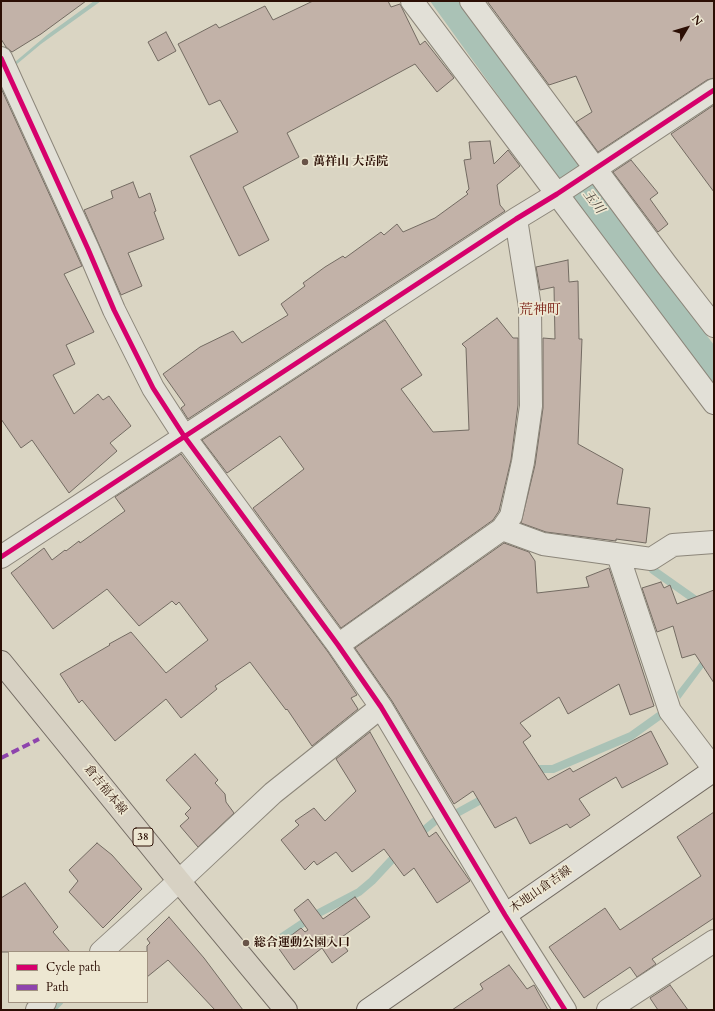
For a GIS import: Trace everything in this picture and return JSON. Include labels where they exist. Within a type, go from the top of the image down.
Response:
[{"type":"main road","name":"倉吉福本線","points":[[1,662],[286,1010]]},
{"type":"street","points":[[412,1],[714,403]]},
{"type":"street","points":[[472,1],[666,264],[714,326]]},
{"type":"street","points":[[1,58],[88,249],[114,310],[153,388],[184,436],[338,645],[381,707],[505,915],[564,1010]]},
{"type":"street","points":[[1,558],[184,436],[516,219],[557,194],[714,90]]},
{"type":"street","points":[[338,645],[502,529],[511,516],[523,462],[531,406],[530,307],[516,219]]},
{"type":"street","points":[[502,529],[543,544],[651,559],[673,546],[714,542]]},
{"type":"street","points":[[618,555],[670,711],[714,769]]},
{"type":"street","points":[[102,951],[273,793],[381,707]]},
{"type":"street","name":"木地山倉吉線","points":[[368,1010],[714,769]]},
{"type":"street","points":[[608,1010],[714,942]]},
{"type":"street","points":[[36,1010],[44,1003]]},
{"type":"water","points":[[94,1],[101,1],[41,44],[17,64],[15,62],[47,35]]},
{"type":"water","name":"玉川","points":[[430,1],[461,1],[582,167],[595,188],[714,345],[714,385],[581,207],[559,180]]},
{"type":"water","points":[[714,640],[714,653],[680,699],[677,692],[698,665]]},
{"type":"building","points":[[1,1],[86,1],[41,34],[12,52],[6,47],[1,39]]},
{"type":"building","points":[[313,1],[388,1],[391,7],[400,4],[420,45],[425,41],[454,78],[437,92],[415,64],[287,133],[299,157],[243,187],[269,240],[239,256],[190,156],[238,132],[220,100],[209,105],[178,44],[216,24],[219,28],[265,6],[273,20]]},
{"type":"building","points":[[487,1],[714,1],[714,78],[707,80],[598,152],[576,122],[592,112],[576,76],[549,85]]},
{"type":"building","points":[[166,32],[176,51],[158,61],[148,42]]},
{"type":"building","points":[[1,88],[82,266],[64,274],[94,332],[66,345],[75,364],[53,375],[74,414],[98,394],[103,400],[109,396],[131,426],[110,443],[117,451],[69,493],[32,440],[21,448],[1,419]]},
{"type":"building","points":[[714,105],[714,192],[671,134]]},
{"type":"building","points":[[490,141],[494,164],[508,150],[520,166],[497,185],[500,205],[505,211],[188,419],[181,408],[185,405],[163,374],[200,347],[233,331],[242,343],[288,315],[281,304],[305,286],[303,283],[343,256],[345,258],[381,232],[384,235],[397,224],[403,232],[435,218],[468,194],[466,192],[469,189],[464,160],[471,159],[469,142]]},
{"type":"building","points":[[631,160],[658,193],[650,199],[668,224],[658,232],[613,172]]},
{"type":"building","points":[[133,182],[139,198],[150,193],[156,211],[154,212],[164,239],[128,253],[142,286],[121,295],[84,210],[113,198],[111,191]]},
{"type":"building","points":[[568,260],[569,282],[578,281],[579,339],[582,339],[578,444],[623,469],[617,504],[650,508],[646,543],[616,539],[616,541],[546,532],[521,523],[535,465],[543,408],[543,338],[555,339],[554,287],[540,290],[536,267]]},
{"type":"building","points":[[497,318],[513,338],[518,338],[518,405],[511,460],[499,511],[493,520],[341,628],[253,508],[304,469],[280,436],[227,473],[202,440],[385,320],[422,375],[401,389],[433,432],[469,430],[466,348],[462,344]]},
{"type":"building","points":[[181,454],[328,652],[357,695],[351,698],[358,709],[312,746],[287,709],[286,710],[250,662],[215,686],[217,689],[181,718],[166,699],[115,741],[82,700],[79,703],[60,674],[131,632],[166,673],[208,640],[179,602],[176,605],[172,601],[139,626],[107,589],[53,629],[11,573],[44,548],[52,560],[79,541],[80,543],[125,511],[115,497]]},
{"type":"building","points":[[504,543],[529,552],[535,561],[537,593],[589,587],[586,577],[609,568],[654,706],[630,715],[619,684],[568,714],[559,697],[520,723],[531,736],[523,742],[548,780],[570,768],[573,772],[651,731],[668,764],[622,788],[616,777],[579,799],[590,815],[570,828],[567,824],[530,844],[516,817],[495,828],[473,791],[454,804],[392,701],[355,648]]},
{"type":"building","points":[[661,582],[664,588],[670,585],[677,604],[714,590],[714,683],[695,654],[682,658],[673,626],[657,632],[642,588]]},
{"type":"building","points":[[370,732],[429,837],[436,832],[470,881],[437,903],[414,868],[404,876],[384,849],[352,872],[336,852],[317,865],[314,861],[305,870],[281,840],[299,825],[295,821],[314,808],[325,821],[356,791],[336,759]]},
{"type":"building","points":[[195,754],[218,780],[215,783],[225,794],[226,802],[234,813],[198,847],[180,826],[189,818],[185,814],[191,808],[166,780]]},
{"type":"building","points":[[714,812],[714,918],[652,959],[656,964],[637,977],[630,967],[584,998],[549,947],[605,908],[620,930],[701,876],[677,837]]},
{"type":"building","points":[[97,843],[112,855],[142,889],[103,928],[69,892],[78,881],[69,870]]},
{"type":"building","points":[[25,883],[58,927],[53,932],[69,951],[1,952],[1,898]]},
{"type":"building","points":[[355,897],[370,917],[339,939],[348,951],[332,963],[322,948],[294,970],[277,946],[301,928],[305,932],[308,930],[294,910],[308,899],[323,919]]},
{"type":"building","points":[[169,917],[204,958],[243,1010],[215,1010],[168,960],[148,976],[147,946],[150,943],[147,939]]},
{"type":"building","points":[[509,965],[527,989],[534,985],[548,1010],[452,1010],[483,989],[480,984]]},
{"type":"building","points":[[670,985],[688,1010],[658,1010],[650,998]]},
{"type":"waterway","points":[[653,570],[714,613]]},
{"type":"waterway","points":[[531,772],[535,769],[553,769],[631,736],[659,716]]},
{"type":"waterway","points":[[457,813],[488,796]]},
{"type":"waterway","points":[[417,836],[435,821]]},
{"type":"waterway","points":[[273,943],[315,915],[359,892],[372,881],[399,852]]},
{"type":"waterway","points":[[51,1010],[58,1003]]},
{"type":"marked path","points":[[1,758],[39,739]]},
{"type":"cycle path","points":[[1,58],[88,249],[114,310],[153,388],[184,436],[338,645],[381,707],[505,915],[565,1010]]},
{"type":"cycle path","points":[[1,557],[714,90]]},
{"type":"place","name":"萬祥山 大岳院","points":[[305,162]]},
{"type":"place","name":"総合運動公園入口","points":[[246,943]]},
{"type":"district","name":"荒神町","points":[[540,311]]}]
